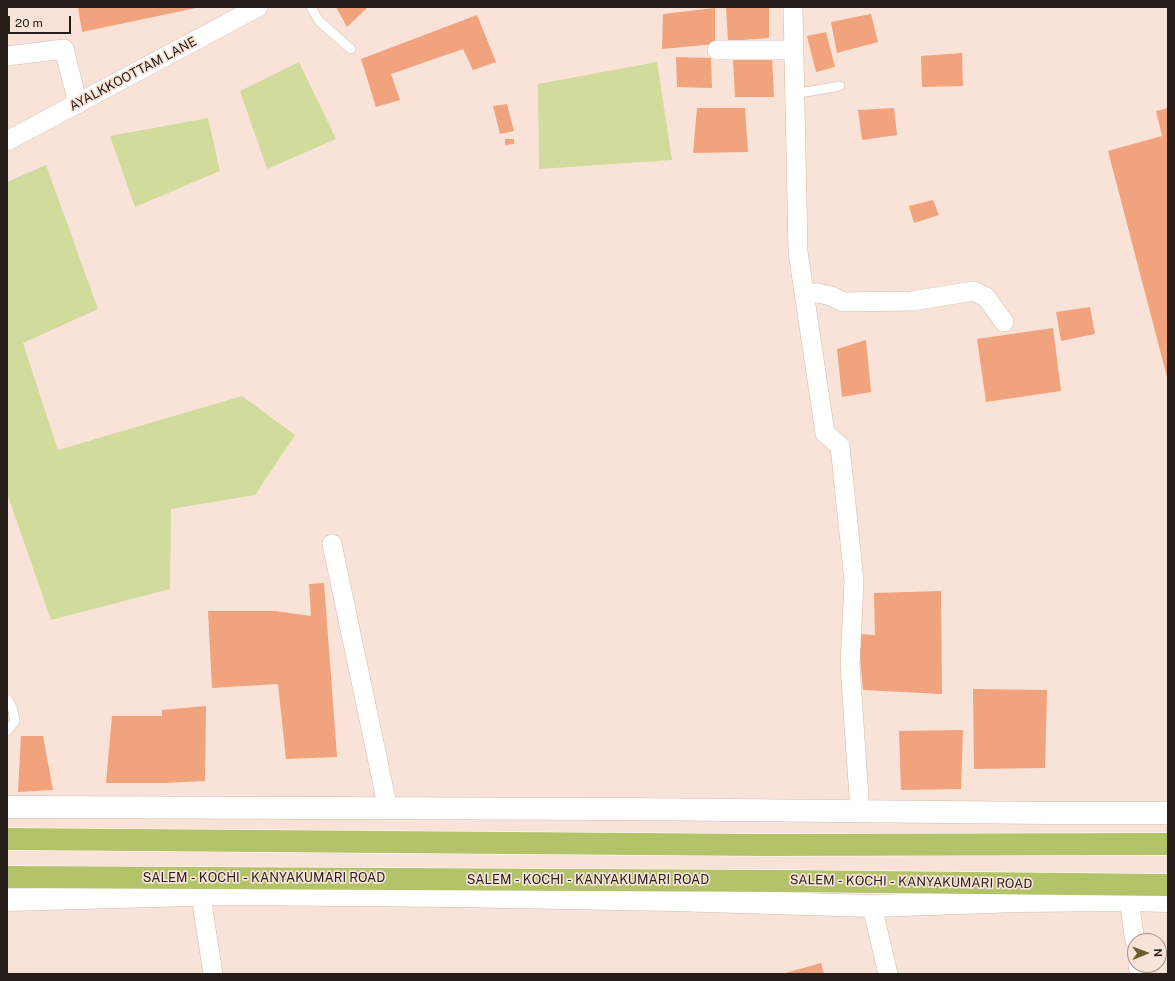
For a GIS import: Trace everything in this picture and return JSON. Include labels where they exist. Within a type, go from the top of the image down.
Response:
[{"type":"highway","points":[[7,839],[764,845],[1168,844]]},
{"type":"highway","name":"SALEM - KOCHI - KANYAKUMARI ROAD","points":[[7,877],[780,881],[1130,892],[1168,885]]},
{"type":"street","name":"AYALKKOOTTAM LANE","points":[[7,141],[258,7]]},
{"type":"street","points":[[793,7],[798,252],[825,433],[840,446],[854,581],[850,664],[860,812]]},
{"type":"street","points":[[7,56],[64,49],[78,104]]},
{"type":"street","points":[[716,50],[793,50]]},
{"type":"street","points":[[804,293],[818,292],[832,296],[843,302],[912,301],[974,290],[986,297],[1004,322]]},
{"type":"street","points":[[332,544],[388,809]]},
{"type":"street","points":[[7,806],[1168,813]]},
{"type":"street","points":[[7,900],[238,894],[674,900],[872,906],[1018,901],[1130,892],[1168,901]]},
{"type":"street","points":[[1130,892],[1134,933]]},
{"type":"street","points":[[201,896],[213,974]]},
{"type":"street","points":[[872,906],[888,974]]},
{"type":"lane","points":[[311,7],[319,21],[351,49]]},
{"type":"lane","points":[[794,94],[840,86]]},
{"type":"lane","points":[[7,699],[12,707],[15,721],[7,731]]},
{"type":"green space","points":[[299,62],[336,139],[267,169],[240,91]]},
{"type":"green space","points":[[657,62],[672,160],[539,169],[538,84]]},
{"type":"green space","points":[[208,118],[220,171],[135,207],[110,136]]},
{"type":"green space","points":[[46,165],[98,309],[23,343],[58,450],[242,396],[295,435],[255,495],[171,509],[170,589],[51,620],[7,493],[7,182]]},
{"type":"building","points":[[78,7],[196,7],[196,8],[82,32]]},
{"type":"building","points":[[336,7],[368,7],[347,27]]},
{"type":"building","points":[[726,7],[769,7],[769,38],[728,41]]},
{"type":"building","points":[[715,8],[715,44],[662,49],[663,14]]},
{"type":"building","points":[[871,14],[878,42],[837,53],[831,22]]},
{"type":"building","points":[[477,15],[496,62],[473,70],[463,49],[391,74],[400,100],[376,107],[361,59]]},
{"type":"building","points":[[826,32],[835,67],[816,72],[807,36]]},
{"type":"building","points":[[962,53],[963,86],[922,87],[921,56]]},
{"type":"building","points":[[676,57],[711,58],[712,88],[677,87]]},
{"type":"building","points":[[772,58],[774,97],[735,97],[733,60]]},
{"type":"building","points":[[507,104],[514,131],[500,134],[493,106]]},
{"type":"building","points":[[697,108],[745,108],[748,152],[693,153]]},
{"type":"building","points":[[894,108],[897,135],[862,140],[858,110]]},
{"type":"building","points":[[1168,108],[1167,377],[1108,151],[1162,136],[1156,111]]},
{"type":"building","points":[[505,139],[514,139],[514,144],[505,145]]},
{"type":"building","points":[[933,200],[939,215],[914,223],[909,206]]},
{"type":"building","points":[[1090,307],[1095,334],[1061,341],[1056,312]]},
{"type":"building","points":[[1053,328],[1061,391],[986,402],[977,339]]},
{"type":"building","points":[[866,340],[871,392],[842,397],[837,349]]},
{"type":"building","points":[[324,583],[337,757],[286,759],[278,684],[212,688],[208,611],[276,611],[311,616],[309,584]]},
{"type":"building","points":[[941,591],[942,694],[863,690],[858,634],[875,635],[874,593]]},
{"type":"building","points":[[973,689],[1047,690],[1045,768],[974,769]]},
{"type":"building","points":[[206,706],[205,781],[106,783],[112,716],[162,716],[162,710]]},
{"type":"building","points":[[963,730],[961,789],[901,790],[899,731]]},
{"type":"building","points":[[21,736],[43,736],[53,790],[18,792]]},
{"type":"building","points":[[821,963],[824,974],[782,974]]}]
